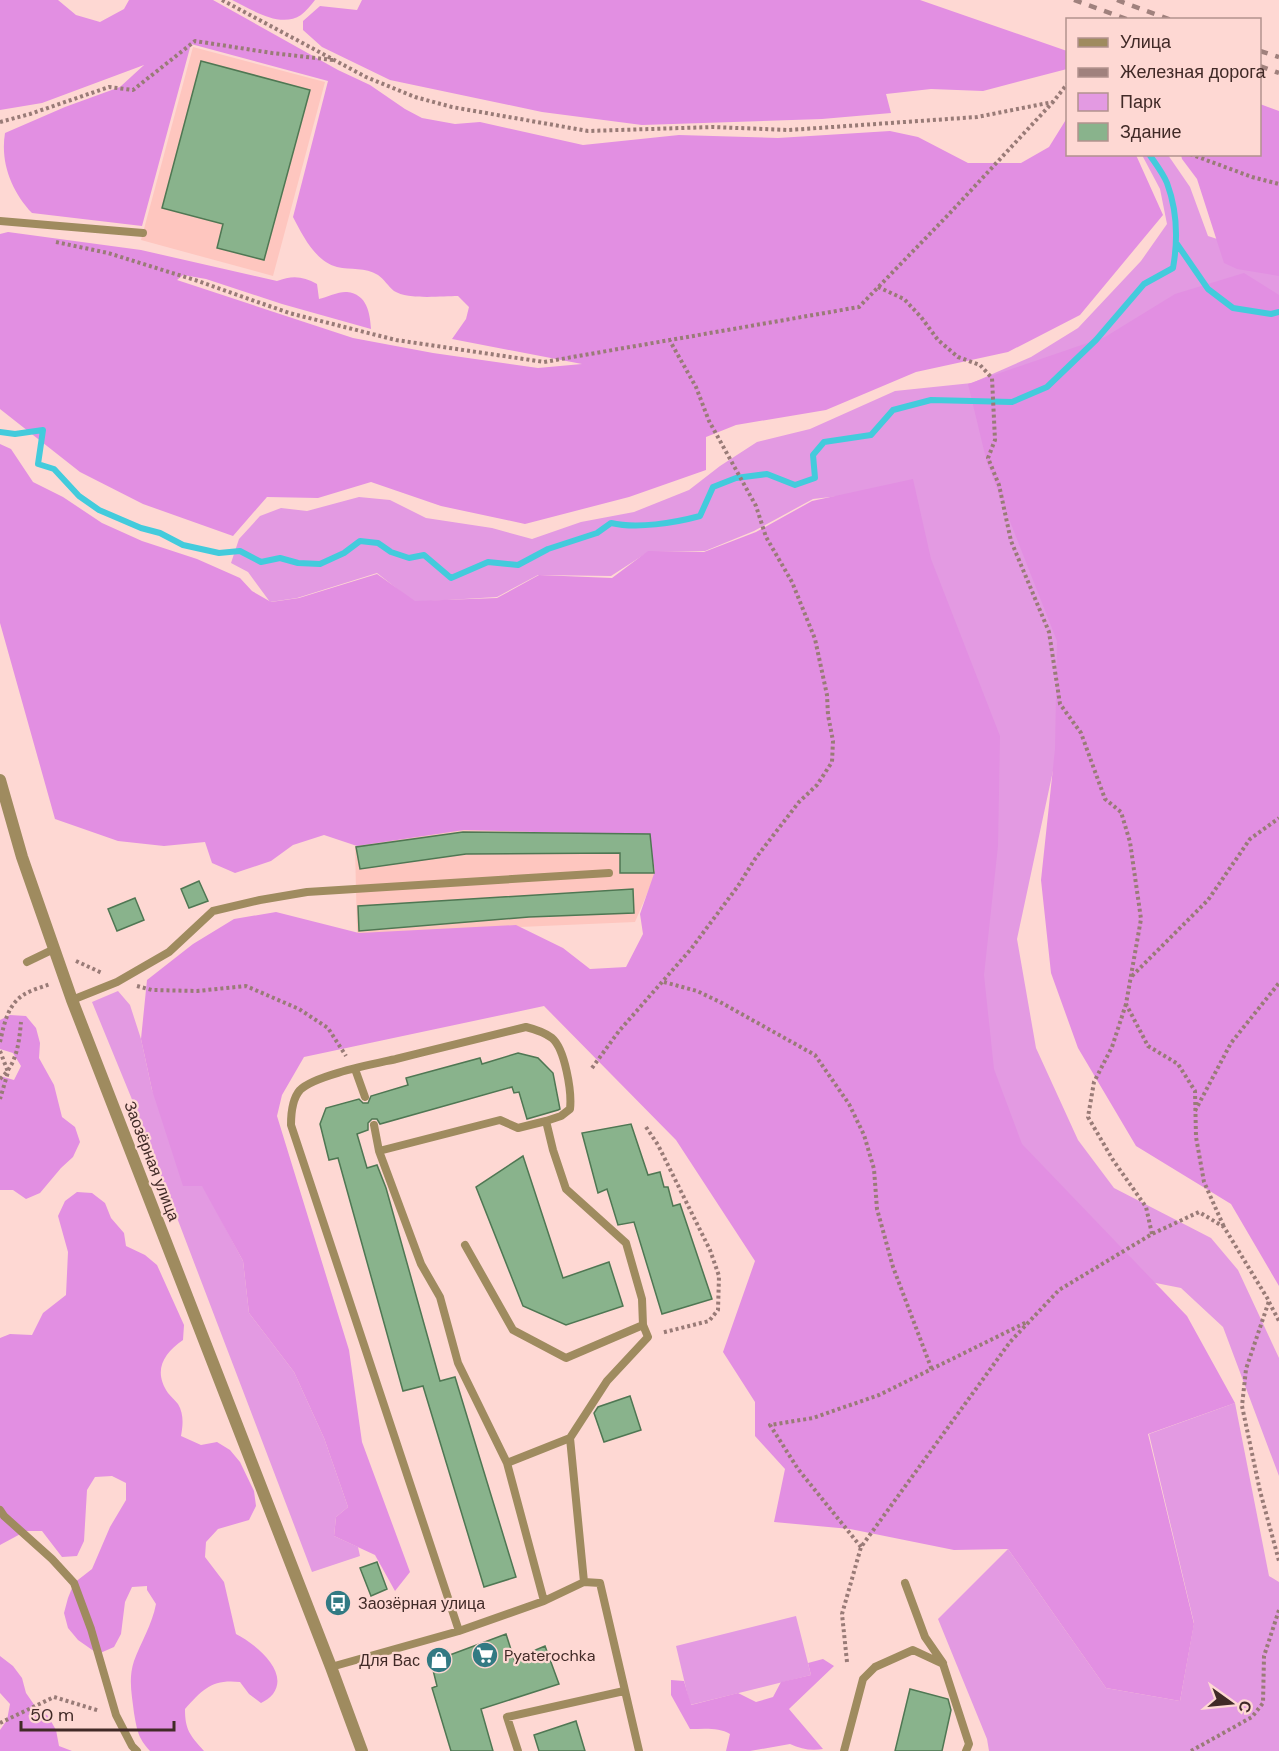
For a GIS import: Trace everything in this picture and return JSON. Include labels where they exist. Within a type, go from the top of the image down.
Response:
[{"type":"street","name":"Заозёрная улица","points":[[0,780],[22,857],[72,1000],[332,1667],[362,1751]]},
{"type":"lane","points":[[0,221],[143,233]]},
{"type":"lane","points":[[72,1000],[117,982],[169,952],[213,911],[307,892],[609,873]]},
{"type":"lane","points":[[27,962],[54,949]]},
{"type":"lane","points":[[379,1151],[500,1120],[518,1128],[561,1116],[570,1109],[571,1099],[563,1057],[553,1038],[526,1027],[355,1069],[310,1083],[300,1090],[294,1099],[291,1125],[459,1631]]},
{"type":"lane","points":[[355,1069],[365,1097]]},
{"type":"lane","points":[[507,1462],[570,1438],[607,1381],[648,1337],[643,1325],[642,1299],[626,1243],[566,1190],[546,1121]]},
{"type":"lane","points":[[374,1125],[379,1151],[421,1264],[440,1297],[458,1363],[507,1462],[544,1600]]},
{"type":"lane","points":[[465,1245],[513,1330],[566,1358],[643,1325]]},
{"type":"lane","points":[[570,1438],[584,1582]]},
{"type":"lane","points":[[0,1510],[3,1516],[45,1553],[74,1583],[91,1629],[116,1715],[137,1751]]},
{"type":"lane","points":[[332,1667],[459,1631],[544,1600],[584,1582],[600,1583],[639,1751]]},
{"type":"lane","points":[[905,1583],[925,1637],[943,1664],[969,1744],[966,1751]]},
{"type":"lane","points":[[844,1751],[863,1679],[875,1666],[913,1650],[943,1664]]},
{"type":"lane","points":[[518,1751],[507,1717],[624,1691]]},
{"type":"path","points":[[222,0],[366,77],[415,97],[452,107],[588,131],[713,127],[789,130],[977,117],[1053,102]]},
{"type":"path","points":[[0,122],[38,112],[109,87],[133,90],[195,41],[337,60]]},
{"type":"path","points":[[54,241],[108,253],[290,313],[396,340],[544,362],[670,342],[859,307],[949,214],[1066,86]]},
{"type":"path","points":[[1195,156],[1252,177],[1279,184]]},
{"type":"path","points":[[878,287],[904,299],[938,340],[958,357],[980,365],[992,378],[995,440],[988,458],[999,485],[1011,541],[1049,632],[1060,704],[1081,733],[1105,799],[1121,812],[1130,842],[1142,919],[1126,1004],[1112,1047],[1094,1082],[1088,1117],[1113,1161],[1146,1207],[1152,1233]]},
{"type":"path","points":[[592,1068],[619,1031],[691,949],[755,859],[799,802],[817,785],[832,762],[833,741],[827,694],[815,639],[792,582],[766,537],[756,506],[710,421],[696,387],[670,342]]},
{"type":"path","points":[[1132,977],[1208,900],[1250,839],[1279,818]]},
{"type":"path","points":[[76,961],[117,982],[152,990],[197,991],[246,986],[299,1010],[328,1028],[355,1069]]},
{"type":"path","points":[[0,1042],[5,1017],[23,995],[64,977]]},
{"type":"path","points":[[664,982],[697,991],[779,1034],[815,1055],[829,1075],[849,1104],[864,1136],[874,1169],[877,1209],[893,1267],[932,1370]]},
{"type":"path","points":[[1195,1112],[1231,1043],[1279,983]]},
{"type":"path","points":[[1126,1004],[1148,1046],[1178,1064],[1195,1091],[1196,1137],[1204,1182],[1224,1227],[1279,1321]]},
{"type":"path","points":[[0,1100],[18,1048],[21,1022]]},
{"type":"path","points":[[0,1051],[8,1072]]},
{"type":"path","points":[[0,1079],[8,1072]]},
{"type":"path","points":[[646,1127],[658,1145],[710,1250],[719,1276],[718,1310],[709,1321],[648,1337]]},
{"type":"path","points":[[848,1662],[842,1614],[861,1546],[1010,1342],[1059,1290],[1152,1233],[1199,1212],[1224,1227]]},
{"type":"path","points":[[1269,1301],[1246,1369],[1242,1406],[1260,1491],[1279,1561]]},
{"type":"path","points":[[861,1546],[798,1469],[770,1425],[813,1418],[879,1395],[1031,1320]]},
{"type":"path","points":[[1191,1751],[1252,1717],[1263,1703],[1264,1656],[1279,1610]]},
{"type":"path","points":[[0,1723],[54,1697],[116,1715]]},
{"type":"shaded area","points":[[0,0],[58,0],[76,15],[100,22],[124,9],[129,0],[213,0],[338,70],[370,85],[422,118],[455,124],[480,122],[583,145],[679,135],[778,138],[890,131],[918,137],[968,163],[1021,163],[1049,147],[1066,120],[1066,156],[1136,156],[1163,215],[1080,315],[1008,352],[916,372],[826,410],[736,425],[706,437],[706,470],[629,497],[525,524],[441,506],[371,482],[318,498],[267,497],[233,536],[143,504],[80,472],[0,409],[0,234],[8,232],[141,250],[277,281],[293,277],[307,279],[317,284],[319,299],[344,292],[359,296],[366,305],[371,329],[282,304],[206,279],[183,275],[177,280],[353,338],[433,353],[538,368],[582,364],[452,339],[466,319],[469,307],[458,296],[416,297],[400,294],[373,272],[337,267],[316,254],[293,217],[328,81],[191,44],[142,226],[32,213],[13,186],[6,166],[4,144],[5,133],[65,107],[120,87],[144,65],[42,103],[0,110]]},
{"type":"shaded area","points":[[232,0],[315,0],[301,15],[284,20],[266,16]]},
{"type":"shaded area","points":[[362,0],[920,0],[1066,51],[1066,69],[983,91],[931,89],[886,94],[891,113],[822,119],[642,125],[542,112],[390,80],[322,47],[303,30],[303,21],[320,6],[357,10]]},
{"type":"shaded area","points":[[193,47],[325,82],[273,276],[141,240]]},
{"type":"shaded area","points":[[1261,104],[1279,111],[1279,276],[1237,269],[1224,263],[1197,179],[1181,156],[1261,156]]},
{"type":"shaded area","points":[[1244,273],[1279,295],[1279,1286],[1231,1204],[1136,1146],[1078,1048],[1051,973],[1041,880],[1055,749],[1057,641],[987,463],[968,384],[1105,337],[1175,294]]},
{"type":"shaded area","points":[[0,444],[11,449],[33,482],[63,497],[102,523],[142,541],[197,559],[240,578],[252,591],[271,602],[299,598],[377,574],[415,601],[497,598],[539,575],[612,578],[648,551],[704,552],[756,532],[812,501],[913,479],[931,559],[1000,736],[998,846],[984,975],[994,1069],[1022,1144],[1187,1316],[1235,1403],[1148,1434],[1194,1624],[1180,1701],[1106,1688],[1008,1549],[954,1550],[850,1529],[774,1522],[785,1469],[755,1436],[755,1402],[723,1352],[755,1261],[676,1140],[544,1006],[304,1057],[282,1095],[277,1116],[349,1350],[362,1442],[410,1572],[395,1591],[375,1555],[334,1536],[336,1517],[348,1507],[324,1438],[294,1372],[249,1313],[243,1261],[202,1186],[183,1186],[152,1090],[141,1039],[147,980],[193,944],[234,919],[276,912],[359,933],[516,925],[563,948],[590,969],[626,967],[643,934],[640,914],[655,871],[648,835],[464,830],[357,846],[324,835],[293,845],[271,861],[235,873],[212,863],[205,842],[164,846],[118,841],[55,819],[0,623]]},
{"type":"shaded area","points":[[467,829],[652,833],[655,875],[635,922],[357,934],[355,846]]},
{"type":"shaded area","points":[[10,1015],[26,1016],[36,1028],[40,1043],[39,1058],[54,1085],[62,1117],[75,1127],[80,1142],[73,1157],[40,1193],[26,1199],[13,1190],[0,1190],[0,1076],[14,1080],[21,1066],[13,1053],[0,1049],[0,1020]]},
{"type":"shaded area","points":[[77,1192],[92,1193],[105,1203],[111,1218],[124,1233],[126,1246],[145,1255],[157,1265],[184,1325],[183,1340],[170,1351],[161,1370],[164,1385],[181,1412],[183,1424],[181,1436],[201,1445],[217,1442],[230,1450],[240,1462],[254,1491],[256,1506],[249,1520],[218,1529],[206,1542],[205,1557],[224,1582],[236,1634],[252,1644],[268,1659],[274,1667],[277,1685],[272,1695],[261,1703],[249,1694],[240,1682],[215,1684],[197,1696],[185,1709],[185,1716],[189,1732],[204,1751],[150,1751],[139,1733],[132,1700],[131,1674],[156,1604],[147,1586],[132,1587],[125,1602],[121,1634],[114,1647],[98,1654],[78,1640],[68,1628],[64,1613],[74,1583],[92,1569],[110,1527],[126,1500],[126,1483],[112,1476],[95,1477],[87,1490],[84,1541],[77,1556],[62,1557],[42,1531],[26,1531],[0,1545],[0,1338],[10,1334],[32,1335],[43,1313],[66,1295],[68,1252],[58,1216],[65,1201]]},
{"type":"shaded area","points":[[0,1656],[13,1666],[22,1678],[26,1693],[35,1706],[48,1716],[56,1730],[59,1746],[72,1751],[0,1751],[0,1730],[7,1720],[10,1704],[0,1693]]},
{"type":"shaded area","points":[[823,1659],[834,1666],[789,1709],[823,1749],[806,1749],[790,1744],[750,1751],[726,1751],[730,1734],[716,1729],[690,1729],[671,1695],[671,1680],[684,1681],[691,1705],[738,1693],[756,1702],[773,1697],[781,1682],[811,1675],[808,1663]]},
{"type":"green space","points":[[1143,156],[1169,156],[1190,187],[1208,236],[1279,259],[1279,720],[1069,696],[1017,939],[1036,1048],[1078,1140],[1114,1188],[1211,1238],[1238,1270],[1279,1358],[1279,1476],[1223,1327],[1181,1288],[1045,1261],[992,1218],[848,495],[813,499],[754,531],[705,551],[648,552],[611,576],[538,575],[497,597],[414,602],[377,573],[297,598],[270,602],[248,572],[231,563],[239,539],[260,516],[281,508],[307,511],[359,497],[390,500],[426,518],[492,528],[532,539],[581,522],[634,512],[689,490],[757,442],[810,429],[895,391],[972,383],[1031,357],[1078,328],[1141,261],[1167,224],[1160,189]]},
{"type":"green space","points":[[118,991],[130,1005],[141,1039],[152,1090],[243,1261],[249,1313],[294,1372],[324,1438],[348,1507],[336,1517],[334,1536],[358,1547],[360,1556],[312,1572],[131,1097],[92,1002]]},
{"type":"green space","points":[[1235,1403],[1269,1576],[1279,1582],[1279,1751],[989,1751],[987,1739],[938,1619],[1008,1549],[1106,1688],[1180,1701],[1194,1623],[1149,1434]]},
{"type":"green space","points":[[796,1616],[811,1675],[690,1705],[676,1646]]},
{"type":"building","points":[[201,61],[310,90],[264,260],[217,248],[223,224],[162,208]]},
{"type":"building","points":[[463,832],[650,834],[654,873],[620,873],[620,853],[466,854],[360,869],[356,847]]},
{"type":"building","points":[[199,881],[208,901],[189,908],[181,889]]},
{"type":"building","points":[[633,889],[634,913],[529,917],[359,931],[358,906]]},
{"type":"building","points":[[135,898],[144,920],[117,931],[108,909]]},
{"type":"building","points":[[518,1053],[538,1058],[553,1073],[560,1109],[527,1119],[519,1092],[514,1093],[512,1087],[380,1124],[377,1119],[372,1119],[368,1123],[368,1130],[357,1134],[367,1168],[377,1165],[386,1188],[440,1381],[455,1377],[516,1577],[484,1587],[423,1386],[403,1391],[338,1158],[329,1160],[320,1124],[326,1108],[359,1099],[363,1103],[368,1103],[371,1096],[408,1085],[406,1078],[480,1058],[482,1064]]},
{"type":"building","points":[[631,1124],[648,1175],[660,1172],[664,1187],[668,1187],[673,1206],[680,1204],[712,1299],[662,1314],[634,1222],[618,1225],[607,1189],[598,1193],[582,1133]]},
{"type":"building","points":[[523,1156],[563,1278],[609,1262],[623,1306],[566,1325],[523,1306],[476,1187]]},
{"type":"building","points":[[630,1396],[641,1430],[604,1442],[594,1413],[598,1407]]},
{"type":"building","points":[[377,1562],[387,1589],[371,1596],[360,1568]]},
{"type":"building","points":[[506,1634],[514,1659],[545,1646],[559,1684],[481,1709],[493,1751],[451,1751],[432,1688],[437,1686],[431,1662]]},
{"type":"building","points":[[910,1689],[948,1699],[951,1710],[942,1751],[895,1751]]},
{"type":"building","points":[[576,1721],[585,1751],[539,1751],[534,1735]]},
{"type":"waterway","points":[[0,432],[15,434],[43,430],[38,464],[54,469],[79,496],[99,510],[141,528],[160,533],[183,545],[219,553],[240,551],[261,562],[280,558],[298,563],[320,564],[344,553],[360,541],[378,543],[391,552],[409,558],[424,555],[451,578],[488,562],[518,565],[548,549],[597,533],[611,523],[655,524],[700,516],[713,487],[736,478],[767,474],[795,485],[815,478],[813,455],[824,442],[871,435],[893,410],[931,400],[1012,402],[1047,387],[1096,340],[1144,284],[1173,268],[1176,247],[1173,204],[1165,179],[1150,156]]},
{"type":"waterway","points":[[1177,244],[1208,289],[1233,308],[1271,314],[1279,312]]},
{"type":"railway","points":[[1074,0],[1124,18]]},
{"type":"railway","points":[[1117,0],[1166,18]]},
{"type":"railway","points":[[1261,51],[1279,57]]},
{"type":"railway","points":[[1261,66],[1279,73]]},
{"type":"place","name":"Заозёрная улица","points":[[338,1603]]},
{"type":"place","name":"Pyaterochka","points":[[485,1655]]},
{"type":"place","name":"Для Вас","points":[[439,1660]]}]
